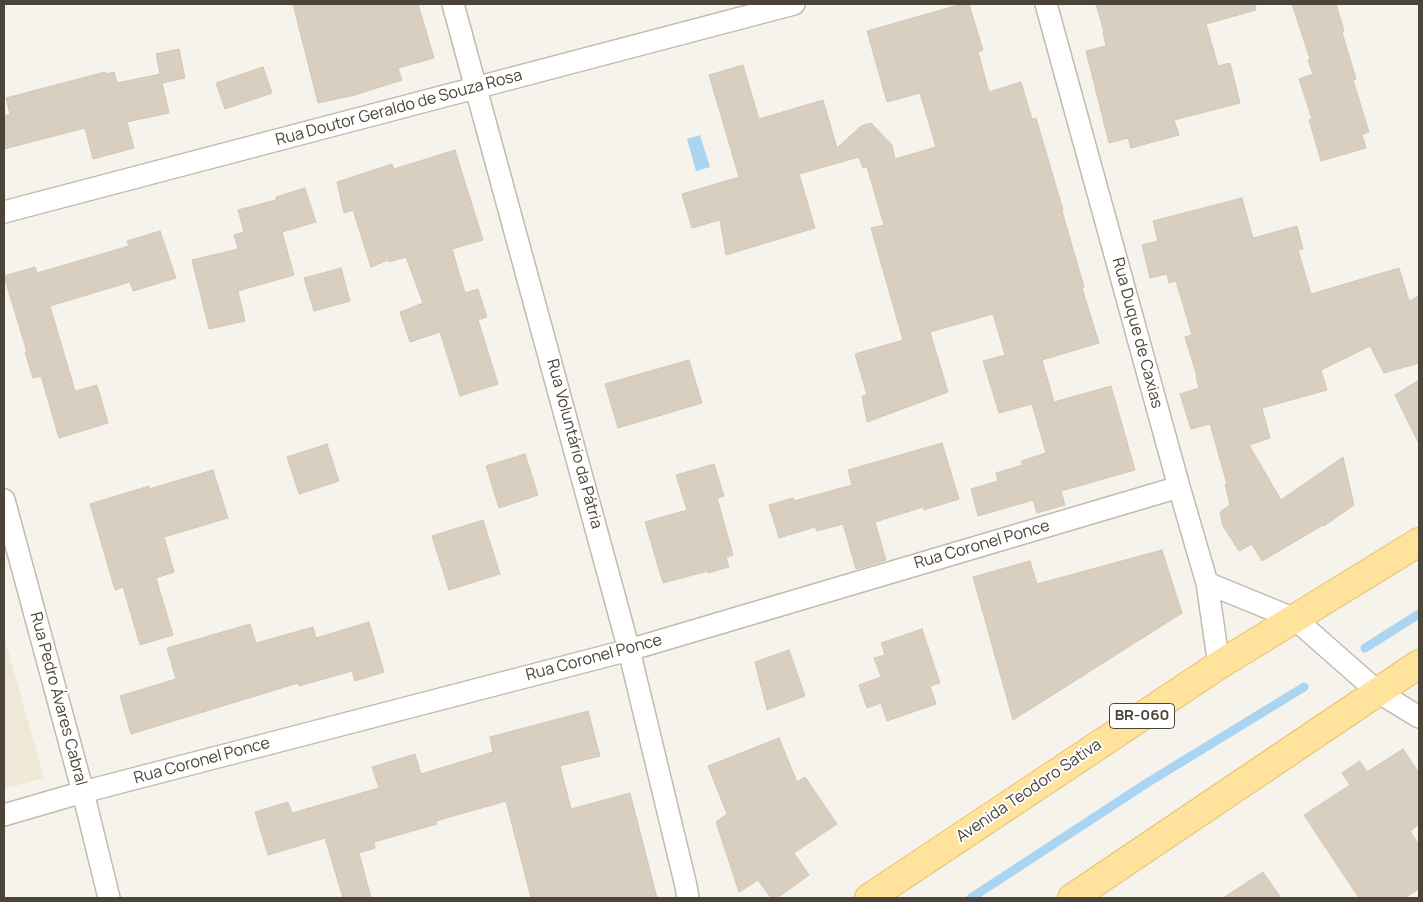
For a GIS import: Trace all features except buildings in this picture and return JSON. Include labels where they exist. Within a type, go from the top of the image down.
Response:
[{"type":"main road","name":"Avenida Teodoro Sativa","points":[[869,898],[1219,665],[1419,542]]},
{"type":"main road","points":[[1072,898],[1419,664]]},
{"type":"street","name":"Rua Voluntário da Pátria","points":[[453,4],[630,650],[690,894]]},
{"type":"street","name":"Rua Doutor Geraldo de Souza Rosa","points":[[4,212],[794,4]]},
{"type":"street","name":"Rua Duque de Caxias","points":[[1046,4],[1207,583],[1219,665]]},
{"type":"street","name":"Rua Coronel Ponce","points":[[4,815],[83,792],[630,650],[1179,487]]},
{"type":"street","name":"Rua Pedro Ávares Cabral","points":[[4,500],[83,792],[109,898]]},
{"type":"street","points":[[1207,583],[1294,618],[1378,692],[1419,717]]},
{"type":"shaded area","points":[[4,636],[44,778],[4,789]]},
{"type":"water","points":[[700,135],[710,167],[696,171],[687,139]]},
{"type":"waterway","points":[[1365,648],[1419,614]]},
{"type":"waterway","points":[[971,898],[1147,783],[1304,687]]}]
